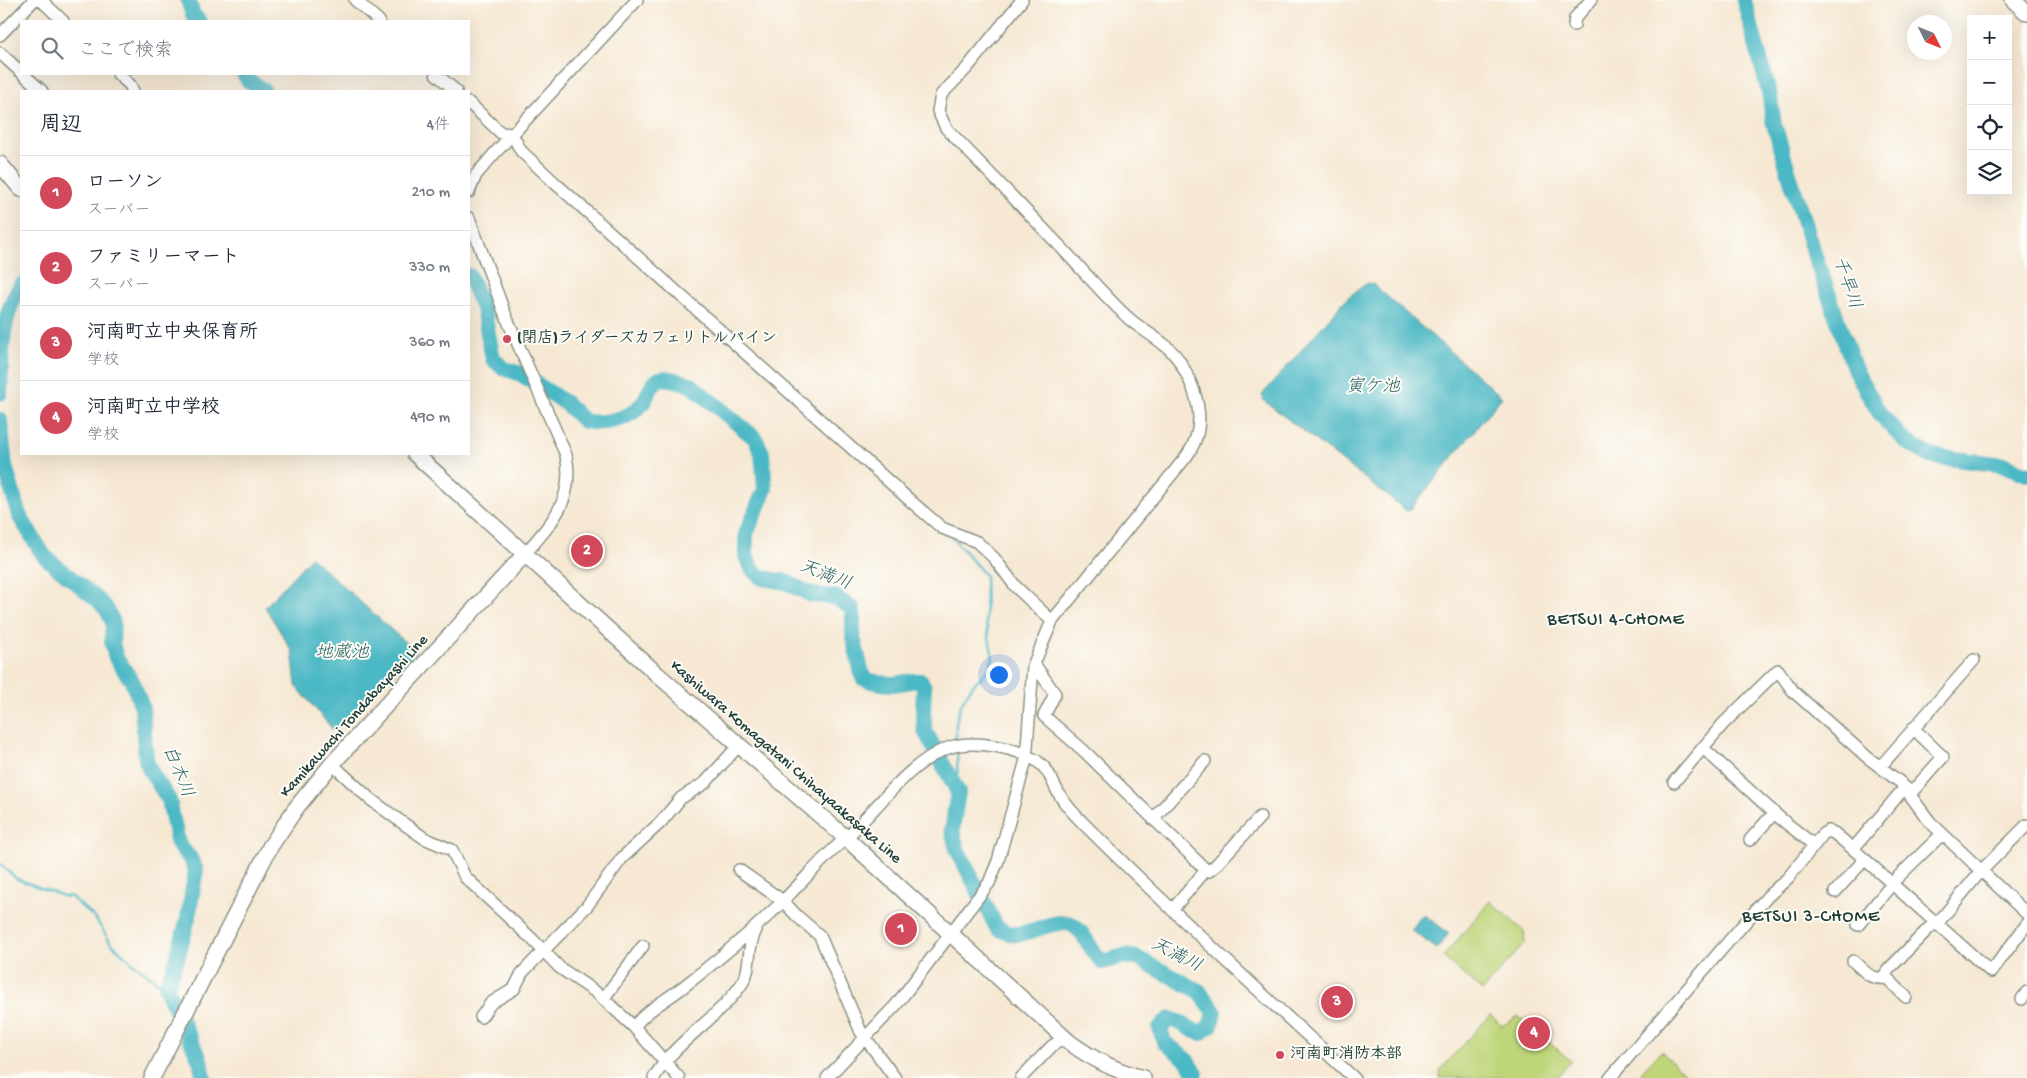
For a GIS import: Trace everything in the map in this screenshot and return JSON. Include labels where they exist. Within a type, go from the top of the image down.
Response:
[{"type":"main road","points":[[2013,0],[2027,13]]},
{"type":"main road","points":[[0,164],[20,189]]},
{"type":"main road","name":"Kashiwara Komagatani Chihayaakasaka Line","points":[[416,455],[658,675],[740,744],[846,838],[1064,1038],[1090,1058],[1143,1078]]},
{"type":"main road","name":"Kamikawachi Tondabayashi Line","points":[[152,1078],[270,847],[296,808],[332,764],[525,554]]},
{"type":"street","points":[[0,35],[34,0]]},
{"type":"street","points":[[41,0],[62,20]]},
{"type":"street","points":[[356,0],[378,20]]},
{"type":"street","points":[[470,190],[476,175],[512,134],[637,0]]},
{"type":"street","points":[[1574,25],[1575,18],[1591,0]]},
{"type":"street","points":[[828,1078],[896,1005],[950,933],[981,896],[994,872],[1027,756],[1033,666],[1052,621],[1186,457],[1195,443],[1200,416],[1196,396],[1188,376],[1172,352],[1125,315],[946,128],[940,118],[938,104],[941,95],[966,68],[1016,2]]},
{"type":"street","points":[[0,52],[20,71]]},
{"type":"street","points":[[24,75],[41,90]]},
{"type":"street","points":[[119,75],[130,85],[132,90]]},
{"type":"street","points":[[437,75],[455,90]]},
{"type":"street","points":[[470,104],[501,133],[512,134]]},
{"type":"street","points":[[512,134],[521,151],[555,183],[914,504],[942,528],[977,542],[994,558],[1016,587],[1052,621]]},
{"type":"street","points":[[470,221],[483,260],[545,402],[566,455],[569,470],[567,492],[554,518],[525,554]]},
{"type":"street","points":[[1880,767],[1974,660]]},
{"type":"street","points":[[1033,666],[1038,668],[1056,694],[1044,716],[1084,751],[1206,870]]},
{"type":"street","points":[[1674,782],[1723,724],[1778,670],[1793,691],[1908,791],[1930,822],[2027,914]]},
{"type":"street","points":[[1853,849],[1900,793],[1908,791],[1943,757],[1913,728]]},
{"type":"street","points":[[481,1017],[491,1003],[514,989],[522,973],[587,906],[622,858],[661,822],[681,798],[705,783],[740,744]]},
{"type":"street","points":[[634,1027],[656,1006],[688,984],[761,922],[846,838],[888,792],[935,755],[947,748],[987,746],[1027,756],[1044,767],[1051,775],[1060,797],[1074,814],[1172,910],[1354,1078]]},
{"type":"street","points":[[1703,748],[1774,814],[1814,845]]},
{"type":"street","points":[[1153,819],[1205,761]]},
{"type":"street","points":[[332,764],[370,799],[400,821],[424,838],[452,850],[466,877],[560,968],[603,999],[634,1027],[679,1078]]},
{"type":"street","points":[[1750,840],[1774,814]]},
{"type":"street","points":[[1172,910],[1206,870],[1209,871],[1215,866],[1260,817]]},
{"type":"street","points":[[1883,978],[1888,970],[1935,924],[1982,871],[2026,829]]},
{"type":"street","points":[[1610,1078],[1828,831],[1834,833],[1865,859],[1935,924],[1991,972],[2027,924]]},
{"type":"street","points":[[1858,925],[1892,884],[1942,834]]},
{"type":"street","points":[[1835,892],[1865,859]]},
{"type":"street","points":[[739,870],[783,901],[820,936],[865,1039],[895,1078]]},
{"type":"street","points":[[654,1078],[663,1061],[721,1010],[743,981],[747,973],[749,943],[761,922]]},
{"type":"street","points":[[603,999],[643,946]]},
{"type":"street","points":[[1853,961],[1872,978],[1887,978],[1906,998]]},
{"type":"street","points":[[1021,1078],[1052,1046],[1064,1038]]},
{"type":"green space","points":[[1490,901],[1524,931],[1525,943],[1482,991],[1443,957]]},
{"type":"green space","points":[[1490,1015],[1502,1026],[1518,1016],[1571,1061],[1556,1078],[1440,1078],[1440,1070]]},
{"type":"green space","points":[[1661,1051],[1689,1078],[1635,1078]]},
{"type":"water","name":"寅ケ池","points":[[1367,283],[1373,284],[1502,397],[1410,510],[1407,511],[1263,400],[1262,395],[1347,298]]},
{"type":"water","name":"地蔵池","points":[[311,557],[416,652],[335,732],[296,686],[292,651],[265,607]]},
{"type":"water","points":[[1423,914],[1449,933],[1437,949],[1411,930]]},
{"type":"waterway","name":"天満川","points":[[188,0],[193,15],[198,20]]},
{"type":"waterway","name":"千早川","points":[[1744,0],[1769,92],[1774,124],[1809,239],[1855,370],[1880,414],[1904,440],[1930,456],[2005,465],[2027,474]]},
{"type":"waterway","name":"天満川","points":[[245,75],[249,81],[262,90]]},
{"type":"waterway","name":"天満川","points":[[470,278],[483,308],[493,359],[503,368],[521,374],[564,402],[584,421],[607,422],[630,414],[642,404],[651,387],[657,381],[668,379],[691,385],[755,438],[762,453],[765,489],[746,534],[746,556],[753,570],[762,578],[786,582],[812,595],[835,597],[853,609],[853,637],[863,678],[874,682],[890,684],[921,681],[924,687],[923,713],[925,731],[958,792],[952,830],[957,849],[997,928],[1010,934],[1019,934],[1051,924],[1067,923],[1077,928],[1102,962],[1125,956],[1137,958],[1199,991],[1214,1011],[1211,1025],[1201,1033],[1170,1019],[1160,1028],[1164,1042],[1187,1060],[1196,1073]]},
{"type":"waterway","name":"白木川","points":[[0,393],[3,337],[9,310],[20,287]]},
{"type":"waterway","name":"白木川","points":[[0,420],[5,466],[19,515],[44,556],[99,601],[107,610],[113,622],[112,643],[116,658],[132,681],[142,707],[146,760],[151,772],[169,800],[178,844],[190,858],[196,870],[188,918],[176,962],[166,988],[200,1060],[204,1078]]},
{"type":"waterway","points":[[952,537],[985,575],[986,623],[993,658],[989,669],[972,686],[961,704],[956,722],[956,744]]},
{"type":"waterway","points":[[957,749],[958,792]]},
{"type":"waterway","points":[[0,864],[17,879],[65,897],[70,896],[95,918],[111,943],[134,964],[166,988]]},
{"type":"place","name":"(閉店)ライダーズカフェリトルパイン","points":[[507,339]]},
{"type":"place","name":"ファミリーマート","points":[[587,551]]},
{"type":"place","name":"ローソン","points":[[901,929]]},
{"type":"place","name":"河南町立中央保育所","points":[[1337,1002]]},
{"type":"place","name":"河南町立中学校","points":[[1534,1033]]},
{"type":"place","name":"河南町消防本部","points":[[1280,1055]]},
{"type":"district","name":"BETSUI 4-CHOME","points":[[1616,620]]},
{"type":"district","name":"BETSUI 3-CHOME","points":[[1811,917]]}]
